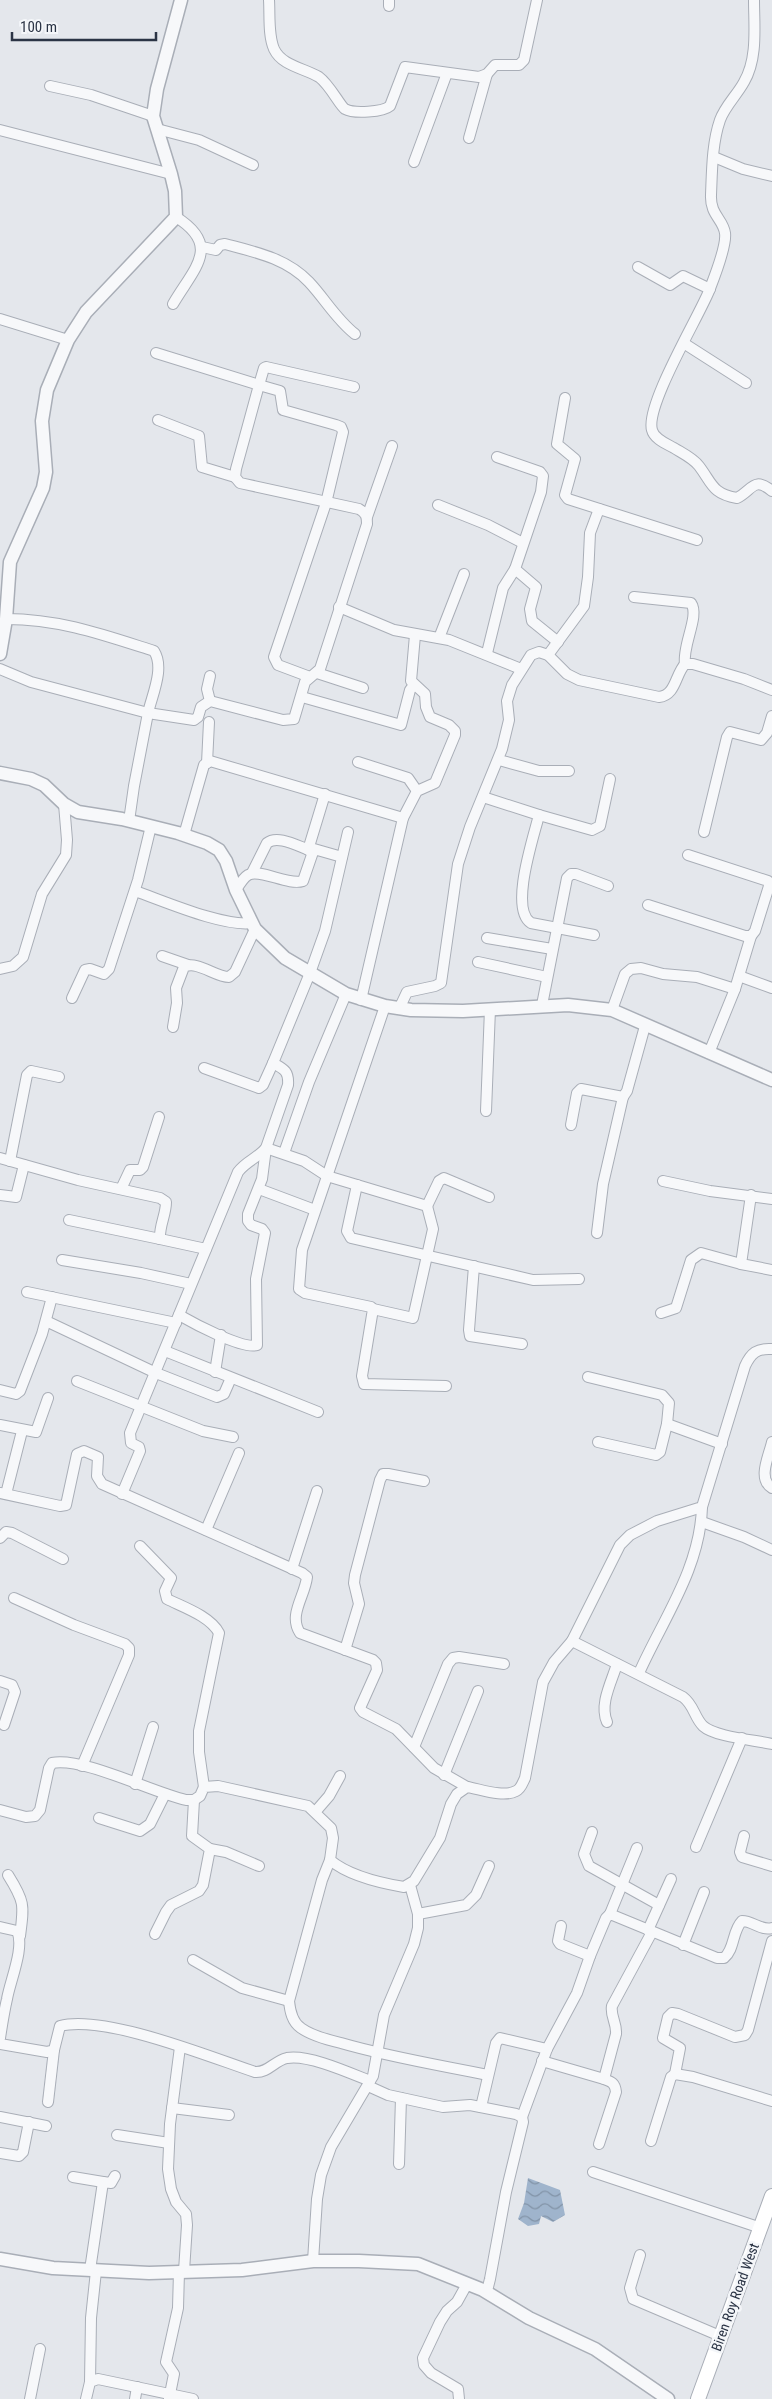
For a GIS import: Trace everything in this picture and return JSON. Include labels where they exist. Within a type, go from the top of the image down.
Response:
[{"type":"main road","name":"Biren Roy Road West","points":[[698,2399],[772,2196]]},
{"type":"street","points":[[0,654],[6,619],[10,562],[37,504],[45,480],[43,405],[46,390],[68,340],[86,312],[176,217],[175,192],[171,174],[155,123],[157,89],[181,0]]},
{"type":"street","points":[[269,0],[271,36],[274,50],[281,59],[321,79],[335,93],[343,108],[349,110],[385,110],[394,98],[405,67],[479,77],[487,74],[496,65],[520,65],[524,60],[537,0]]},
{"type":"street","points":[[754,0],[754,40],[751,62],[745,80],[720,120],[714,157],[711,206],[725,232],[710,289],[660,393],[651,421],[652,430],[657,437],[695,461],[712,487],[720,493],[737,498],[756,484],[770,485]]},
{"type":"street","points":[[414,162],[447,73]]},
{"type":"street","points":[[469,138],[487,74]]},
{"type":"street","points":[[50,86],[91,94],[253,165]]},
{"type":"street","points":[[0,130],[171,174]]},
{"type":"street","points":[[714,157],[743,169],[772,176]]},
{"type":"street","points":[[173,304],[198,263],[202,247],[194,231],[176,217]]},
{"type":"street","points":[[202,247],[216,250],[220,245],[225,244],[282,262],[308,281],[340,322],[355,334]]},
{"type":"street","points":[[638,266],[670,285],[683,276],[710,289]]},
{"type":"street","points":[[0,319],[68,340]]},
{"type":"street","points":[[685,344],[746,383]]},
{"type":"street","points":[[156,352],[258,385],[280,390],[283,410],[341,427],[343,440],[326,502],[274,657],[278,665],[363,688]]},
{"type":"street","points":[[235,477],[264,368],[354,387]]},
{"type":"street","points":[[566,398],[557,444],[575,459],[565,495],[568,499],[697,540]]},
{"type":"street","points":[[158,420],[199,436],[202,468],[235,477],[240,483],[359,509],[365,512],[367,517]]},
{"type":"street","points":[[0,669],[31,682],[148,714],[194,720],[198,717],[201,707],[210,702],[289,721],[294,719],[298,713],[306,682],[320,669],[367,524],[367,517],[392,446]]},
{"type":"street","points":[[487,654],[503,588],[515,569],[541,492],[543,476],[540,472],[497,456]]},
{"type":"street","points":[[438,505],[488,525],[523,543]]},
{"type":"street","points":[[548,655],[584,606],[588,577],[590,533],[599,509]]},
{"type":"street","points":[[515,569],[536,587],[530,609],[532,621],[558,642]]},
{"type":"street","points":[[439,638],[464,574]]},
{"type":"street","points":[[634,597],[691,603],[694,613],[684,654],[685,664]]},
{"type":"street","points":[[339,606],[394,630],[415,636],[439,638],[521,668]]},
{"type":"street","points":[[6,619],[34,619],[79,627],[154,651],[158,657],[159,666],[134,786],[130,821]]},
{"type":"street","points":[[361,1000],[404,818],[417,791],[435,783],[455,731],[449,725],[430,717],[426,707],[425,694],[411,681],[415,636]]},
{"type":"street","points":[[399,1009],[407,992],[435,986],[441,982],[458,864],[470,827],[499,760],[509,720],[508,694],[521,668],[535,652],[548,655],[572,677],[658,697],[666,696],[671,692],[680,669],[685,664],[693,664],[771,687]]},
{"type":"street","points":[[210,676],[207,689],[210,702]]},
{"type":"street","points":[[302,697],[401,725],[410,690],[414,684]]},
{"type":"street","points":[[704,832],[727,737],[730,732],[736,732],[761,740],[767,734],[772,716]]},
{"type":"street","points":[[207,763],[210,722]]},
{"type":"street","points":[[184,834],[204,765],[210,760],[404,818]]},
{"type":"street","points":[[499,760],[539,771],[569,771]]},
{"type":"street","points":[[358,762],[408,778],[417,791]]},
{"type":"street","points":[[0,773],[44,785],[64,804],[78,812],[130,821],[184,834],[208,843],[219,850],[226,861],[236,890],[253,926],[274,950],[346,994],[361,1000],[399,1009],[433,1011],[542,1005],[568,1005],[612,1010],[772,1080]]},
{"type":"street","points":[[483,797],[592,830],[600,826],[610,779]]},
{"type":"street","points":[[252,873],[292,882],[303,881],[325,794]]},
{"type":"street","points":[[0,969],[13,966],[23,957],[42,894],[66,855],[67,840],[64,804]]},
{"type":"street","points":[[540,815],[526,871],[522,911],[525,919],[531,923],[594,935]]},
{"type":"street","points":[[72,998],[85,970],[90,969],[104,974],[108,972],[135,890],[150,826]]},
{"type":"street","points":[[204,1068],[259,1088],[264,1085],[310,973],[325,931],[348,832]]},
{"type":"street","points":[[236,890],[246,877],[252,873],[266,843],[270,840],[280,840],[310,851],[317,850],[342,857]]},
{"type":"street","points":[[688,855],[766,879],[770,885],[768,905],[751,936],[735,989],[709,1052]]},
{"type":"street","points":[[542,1005],[567,878],[571,874],[608,886]]},
{"type":"street","points":[[135,890],[225,921],[253,926]]},
{"type":"street","points":[[648,905],[745,936],[751,936]]},
{"type":"street","points":[[162,956],[222,977],[229,977],[235,972],[253,926]]},
{"type":"street","points":[[487,938],[552,949]]},
{"type":"street","points":[[478,962],[547,977]]},
{"type":"street","points":[[173,1027],[177,1003],[176,988],[184,967],[188,965]]},
{"type":"street","points":[[612,1010],[625,974],[631,969],[642,968],[668,975],[697,977],[735,989]]},
{"type":"street","points":[[739,976],[772,988]]},
{"type":"street","points":[[284,1153],[309,1082],[346,994]]},
{"type":"street","points":[[385,1006],[326,1176],[301,1256],[299,1289],[305,1293],[413,1318],[433,1226],[429,1218],[427,1206],[439,1181],[444,1178],[489,1196]]},
{"type":"street","points":[[486,1111],[490,1009]]},
{"type":"street","points":[[597,1234],[603,1184],[623,1097],[627,1090],[645,1026]]},
{"type":"street","points":[[27,1292],[177,1319],[246,1344],[257,1345],[256,1279],[265,1233],[262,1229],[251,1225],[248,1221],[248,1214],[259,1189],[266,1148],[288,1085],[289,1076],[286,1070],[273,1063]]},
{"type":"street","points":[[59,1077],[32,1071],[27,1075],[5,1160],[160,1198],[166,1202],[159,1232],[160,1239]]},
{"type":"street","points":[[571,1125],[577,1093],[582,1089],[615,1097],[623,1097]]},
{"type":"street","points":[[121,1189],[130,1170],[140,1170],[143,1167],[159,1117]]},
{"type":"street","points":[[266,1148],[311,1164],[326,1176],[427,1206]]},
{"type":"street","points":[[122,1494],[140,1451],[139,1447],[131,1442],[130,1438],[191,1284],[238,1172],[242,1166],[260,1155],[266,1148]]},
{"type":"street","points":[[0,1195],[16,1197],[24,1165]]},
{"type":"street","points":[[663,1181],[710,1191],[772,1199]]},
{"type":"street","points":[[358,1185],[348,1235],[351,1238],[533,1280],[579,1279]]},
{"type":"street","points":[[259,1189],[315,1210]]},
{"type":"street","points":[[742,1264],[751,1195]]},
{"type":"street","points":[[69,1220],[206,1249]]},
{"type":"street","points":[[661,1313],[676,1308],[691,1260],[701,1253],[772,1270]]},
{"type":"street","points":[[62,1260],[142,1273],[191,1284]]},
{"type":"street","points":[[474,1266],[470,1336],[522,1344]]},
{"type":"street","points":[[0,1390],[10,1394],[16,1394],[20,1391],[46,1321],[52,1297]]},
{"type":"street","points":[[373,1310],[362,1376],[364,1384],[446,1386]]},
{"type":"street","points":[[46,1321],[156,1373],[217,1396],[224,1394],[231,1378]]},
{"type":"street","points":[[215,1372],[221,1335]]},
{"type":"street","points":[[639,1674],[660,1628],[687,1579],[702,1522],[702,1508],[747,1361],[750,1355],[760,1349],[772,1349]]},
{"type":"street","points":[[165,1351],[318,1412]]},
{"type":"street","points":[[588,1378],[662,1395],[669,1403],[667,1424],[660,1452],[656,1455],[598,1442]]},
{"type":"street","points":[[77,1381],[203,1431],[233,1437]]},
{"type":"street","points":[[0,1424],[32,1433],[38,1429],[48,1398]]},
{"type":"street","points":[[667,1424],[722,1444]]},
{"type":"street","points":[[22,1431],[3,1494],[60,1506],[66,1505],[77,1454],[84,1451],[98,1457],[98,1481],[122,1494],[206,1530],[307,1577],[294,1618],[295,1626],[300,1633],[373,1660],[376,1664],[377,1670],[360,1708],[363,1712],[396,1729],[434,1768],[444,1775],[467,1787],[504,1794],[516,1791],[525,1778],[545,1677],[554,1662],[572,1641],[620,1545],[630,1535],[657,1520],[702,1508]]},
{"type":"street","points":[[772,1442],[764,1477],[764,1481],[772,1488]]},
{"type":"street","points":[[206,1530],[239,1453]]},
{"type":"street","points":[[345,1650],[359,1604],[354,1583],[355,1575],[380,1480],[383,1474],[388,1474],[424,1481]]},
{"type":"street","points":[[292,1569],[317,1491]]},
{"type":"street","points":[[702,1522],[744,1536],[772,1550]]},
{"type":"street","points":[[0,1538],[6,1532],[12,1533],[63,1559]]},
{"type":"street","points":[[0,1810],[26,1817],[35,1816],[40,1810],[49,1768],[52,1763],[59,1762],[82,1766],[186,1800],[194,1800],[200,1796],[204,1786],[199,1752],[200,1731],[219,1632],[216,1627],[201,1617],[167,1599],[165,1594],[170,1582],[169,1574],[140,1546]]},
{"type":"street","points":[[14,1598],[74,1625],[124,1644],[129,1648],[129,1655],[82,1766]]},
{"type":"street","points":[[572,1641],[690,1702],[700,1721],[710,1730],[771,1743]]},
{"type":"street","points":[[414,1747],[448,1664],[453,1658],[459,1657],[504,1664]]},
{"type":"street","points":[[607,1722],[603,1714],[604,1704],[618,1664]]},
{"type":"street","points":[[0,1681],[12,1685],[15,1692],[4,1725]]},
{"type":"street","points":[[444,1775],[478,1692]]},
{"type":"street","points":[[135,1784],[153,1727]]},
{"type":"street","points":[[696,1847],[742,1738]]},
{"type":"street","points":[[316,1811],[330,1796],[340,1776]]},
{"type":"street","points":[[204,1786],[211,1784],[301,1804],[316,1811],[333,1833],[330,1860],[322,1880],[289,2001],[290,2012],[295,2022],[301,2028],[324,2038],[377,2052],[488,2075]]},
{"type":"street","points":[[330,1860],[336,1865],[376,1882],[404,1887],[410,1885],[440,1838],[451,1804],[458,1794],[467,1787]]},
{"type":"street","points":[[99,1818],[140,1831],[150,1824],[164,1794]]},
{"type":"street","points":[[194,1800],[192,1836],[210,1849],[226,1852],[259,1866]]},
{"type":"street","points":[[592,1832],[584,1854],[585,1860],[590,1866],[622,1886],[659,1905]]},
{"type":"street","points":[[744,1836],[740,1852],[742,1856],[772,1866]]},
{"type":"street","points":[[483,2290],[488,2287],[490,2279],[522,2117],[547,2049],[577,1993],[590,1956],[606,1918],[610,1914],[637,1848]]},
{"type":"street","points":[[155,1934],[171,1905],[199,1891],[203,1885],[210,1849]]},
{"type":"street","points":[[418,1914],[466,1905],[476,1896],[489,1866]]},
{"type":"street","points":[[0,2038],[6,1999],[19,1949],[24,1910],[23,1900],[8,1874]]},
{"type":"street","points":[[604,2079],[617,2026],[611,2013],[612,2006],[650,1931],[671,1878]]},
{"type":"street","points":[[312,2261],[316,2205],[321,2175],[331,2147],[351,2110],[369,2084],[375,2069],[384,2015],[414,1944],[418,1928],[418,1914],[410,1885]]},
{"type":"street","points":[[683,1945],[704,1892]]},
{"type":"street","points":[[610,1914],[717,1958],[724,1958],[730,1954],[742,1921],[748,1921],[765,1930],[772,1928]]},
{"type":"street","points":[[561,1926],[558,1940],[560,1944],[590,1956]]},
{"type":"street","points":[[0,1927],[16,1931],[20,1936]]},
{"type":"street","points":[[650,2141],[672,2077],[675,2074],[680,2048],[663,2038],[668,2017],[672,2013],[678,2014],[735,2037],[745,2035],[772,1942]]},
{"type":"street","points":[[193,1960],[242,1988],[289,2001]]},
{"type":"street","points":[[48,2102],[54,2050],[60,2026],[66,2024],[102,2026],[167,2041],[255,2072],[262,2072],[286,2058],[303,2058],[401,2098],[443,2107],[461,2105],[481,2107],[522,2117]]},
{"type":"street","points":[[481,2107],[496,2043],[500,2038],[547,2049]]},
{"type":"street","points":[[0,2044],[47,2052],[54,2050]]},
{"type":"street","points":[[170,2397],[174,2374],[166,2362],[178,2308],[187,2225],[186,2214],[176,2202],[171,2189],[168,2169],[172,2108],[180,2047]]},
{"type":"street","points":[[542,2061],[612,2081],[616,2092],[599,2144]]},
{"type":"street","points":[[675,2074],[693,2077],[772,2101]]},
{"type":"street","points":[[398,2164],[401,2098]]},
{"type":"street","points":[[172,2108],[229,2115]]},
{"type":"street","points":[[0,2118],[46,2126]]},
{"type":"street","points":[[0,2153],[19,2156],[23,2152],[29,2122]]},
{"type":"street","points":[[117,2135],[169,2143]]},
{"type":"street","points":[[593,2172],[761,2228]]},
{"type":"street","points":[[73,2177],[111,2183],[115,2176]]},
{"type":"street","points":[[86,2399],[90,2382],[93,2270],[103,2182]]},
{"type":"street","points":[[640,2255],[630,2288],[633,2299],[720,2336]]},
{"type":"street","points":[[0,2259],[53,2268],[181,2272],[242,2270],[312,2261],[408,2263],[429,2267],[483,2290],[529,2318],[595,2349],[668,2399]]},
{"type":"street","points":[[459,2399],[458,2389],[431,2373],[424,2365],[423,2358],[447,2310],[457,2302],[467,2284]]},
{"type":"street","points":[[30,2399],[40,2350]]},
{"type":"street","points":[[90,2382],[98,2379],[137,2387],[170,2397],[192,2399]]},
{"type":"street","points":[[135,2399],[137,2387]]},
{"type":"water","points":[[528,2178],[560,2190],[565,2215],[553,2222],[541,2216],[539,2224],[528,2226],[518,2219],[524,2203]]}]
